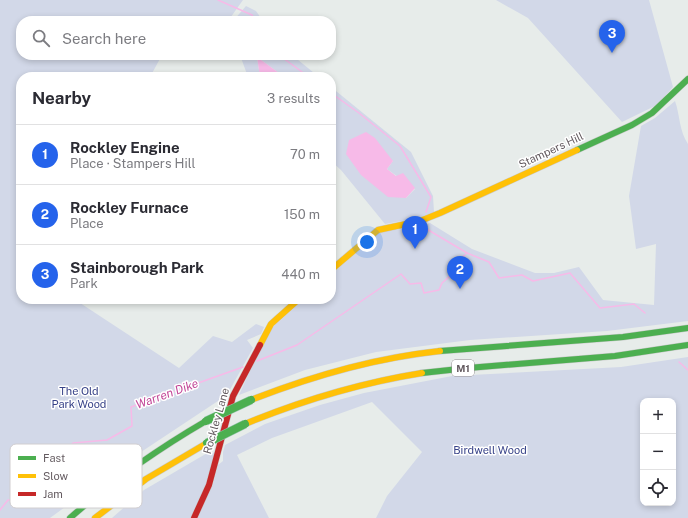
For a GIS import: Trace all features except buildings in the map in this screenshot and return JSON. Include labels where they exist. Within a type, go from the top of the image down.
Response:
[{"type":"main road","name":"Stampers Hill","points":[[336,266],[378,230],[411,224],[440,213],[632,125],[652,113],[688,79]]},
{"type":"main road","name":"Rockley Lane","points":[[194,518],[209,485],[233,396],[239,383],[271,324],[293,304]]},
{"type":"main road","name":"M1","points":[[142,461],[169,442],[206,421],[251,400],[306,378],[358,364],[396,357],[482,346],[632,336],[688,328]]},
{"type":"main road","name":"M1","points":[[142,482],[207,443],[245,424],[277,410],[335,391],[395,377],[469,367],[618,356],[688,345]]},
{"type":"main road","name":"M1","points":[[70,518],[81,508]]},
{"type":"main road","name":"M1","points":[[95,518],[108,508]]},
{"type":"green space","name":"The Old Park Wood","points":[[0,0],[243,0],[232,16],[16,16],[16,60],[159,60],[153,72],[16,72],[16,304],[82,304],[179,368],[213,336],[232,342],[256,324],[264,327],[261,334],[247,340],[253,348],[227,395],[142,451],[142,444],[10,444],[10,508],[64,508],[50,518],[0,518]]},
{"type":"green space","points":[[496,0],[649,0],[673,87],[657,105],[622,122],[528,18]]},
{"type":"green space","points":[[246,6],[256,11],[260,16],[237,16]]},
{"type":"green space","points":[[242,60],[257,60],[259,72],[246,72]]},
{"type":"green space","points":[[261,60],[298,60],[313,72],[286,72],[278,72]]},
{"type":"green space","points":[[336,91],[411,152],[433,196],[434,212],[418,218],[385,224],[336,166]],"holes":[[[349,140],[393,161],[387,169],[415,189],[406,198]]]},
{"type":"green space","points":[[675,101],[681,128],[688,144],[688,321],[607,331],[470,340],[376,352],[305,370],[239,395],[259,351],[273,327],[298,304],[336,304],[336,271],[380,232],[409,228],[420,230],[424,225],[430,223],[472,249],[535,273],[554,273],[579,267],[603,300],[654,305],[656,244],[636,249],[629,196],[641,126],[655,118]]},
{"type":"green space","name":"Birdwell Wood","points":[[688,357],[688,518],[376,518],[387,496],[422,452],[372,402],[272,438],[237,455],[269,518],[197,518],[213,484],[218,465],[223,461],[225,445],[265,424],[320,405],[364,393],[452,376],[621,367]]},
{"type":"green space","points":[[209,452],[215,453],[205,487],[191,518],[112,518],[123,508],[142,508],[142,492]]},
{"type":"shaded area","points":[[257,60],[261,60],[278,72],[259,72]]},
{"type":"shaded area","points":[[366,132],[375,138],[393,161],[387,169],[396,176],[403,173],[415,188],[406,198],[388,197],[361,175],[346,154],[349,140]]},
{"type":"waterway","points":[[218,0],[253,16]]},
{"type":"waterway","points":[[286,60],[302,72]]},
{"type":"waterway","points":[[336,97],[400,146],[431,197],[426,212]]},
{"type":"waterway","points":[[425,228],[467,253],[489,262],[499,278],[522,275],[533,281],[570,273],[600,308],[634,304],[645,313]]},
{"type":"waterway","name":"Warren Dike","points":[[257,361],[297,345],[401,274],[410,284],[421,283],[424,293],[439,290],[442,283],[450,276],[457,262],[467,253]]},
{"type":"waterway","points":[[679,362],[688,370]]},
{"type":"waterway","name":"Warren Dike","points":[[72,444],[107,440],[132,426],[131,407],[243,367]]},
{"type":"waterway","name":"Warren Dike","points":[[0,510],[8,500],[10,500]]},
{"type":"traffic: fast","points":[[577,150],[632,125],[652,113],[688,79]]},
{"type":"traffic: fast","points":[[440,351],[623,337],[688,328]]},
{"type":"traffic: fast","points":[[422,373],[615,356],[688,345]]},
{"type":"traffic: fast","points":[[206,421],[251,400]]},
{"type":"traffic: fast","points":[[142,462],[206,421]]},
{"type":"traffic: fast","points":[[207,443],[245,424]]},
{"type":"traffic: fast","points":[[70,518],[82,508]]},
{"type":"traffic: slow","points":[[336,266],[378,230],[420,221],[440,213],[577,150]]},
{"type":"traffic: slow","points":[[260,345],[271,324],[293,304]]},
{"type":"traffic: slow","points":[[251,400],[297,383],[367,363],[440,351]]},
{"type":"traffic: slow","points":[[245,424],[288,407],[332,393],[422,373]]},
{"type":"traffic: slow","points":[[142,482],[207,443]]},
{"type":"traffic: slow","points":[[95,518],[108,508]]},
{"type":"traffic: jam","points":[[194,518],[209,485],[233,396],[260,345]]},
{"type":"place","name":"Stainborough Park","points":[[612,53]]},
{"type":"place","name":"Rockley Engine","points":[[415,249]]},
{"type":"place","name":"Rockley Furnace","points":[[460,289]]}]
